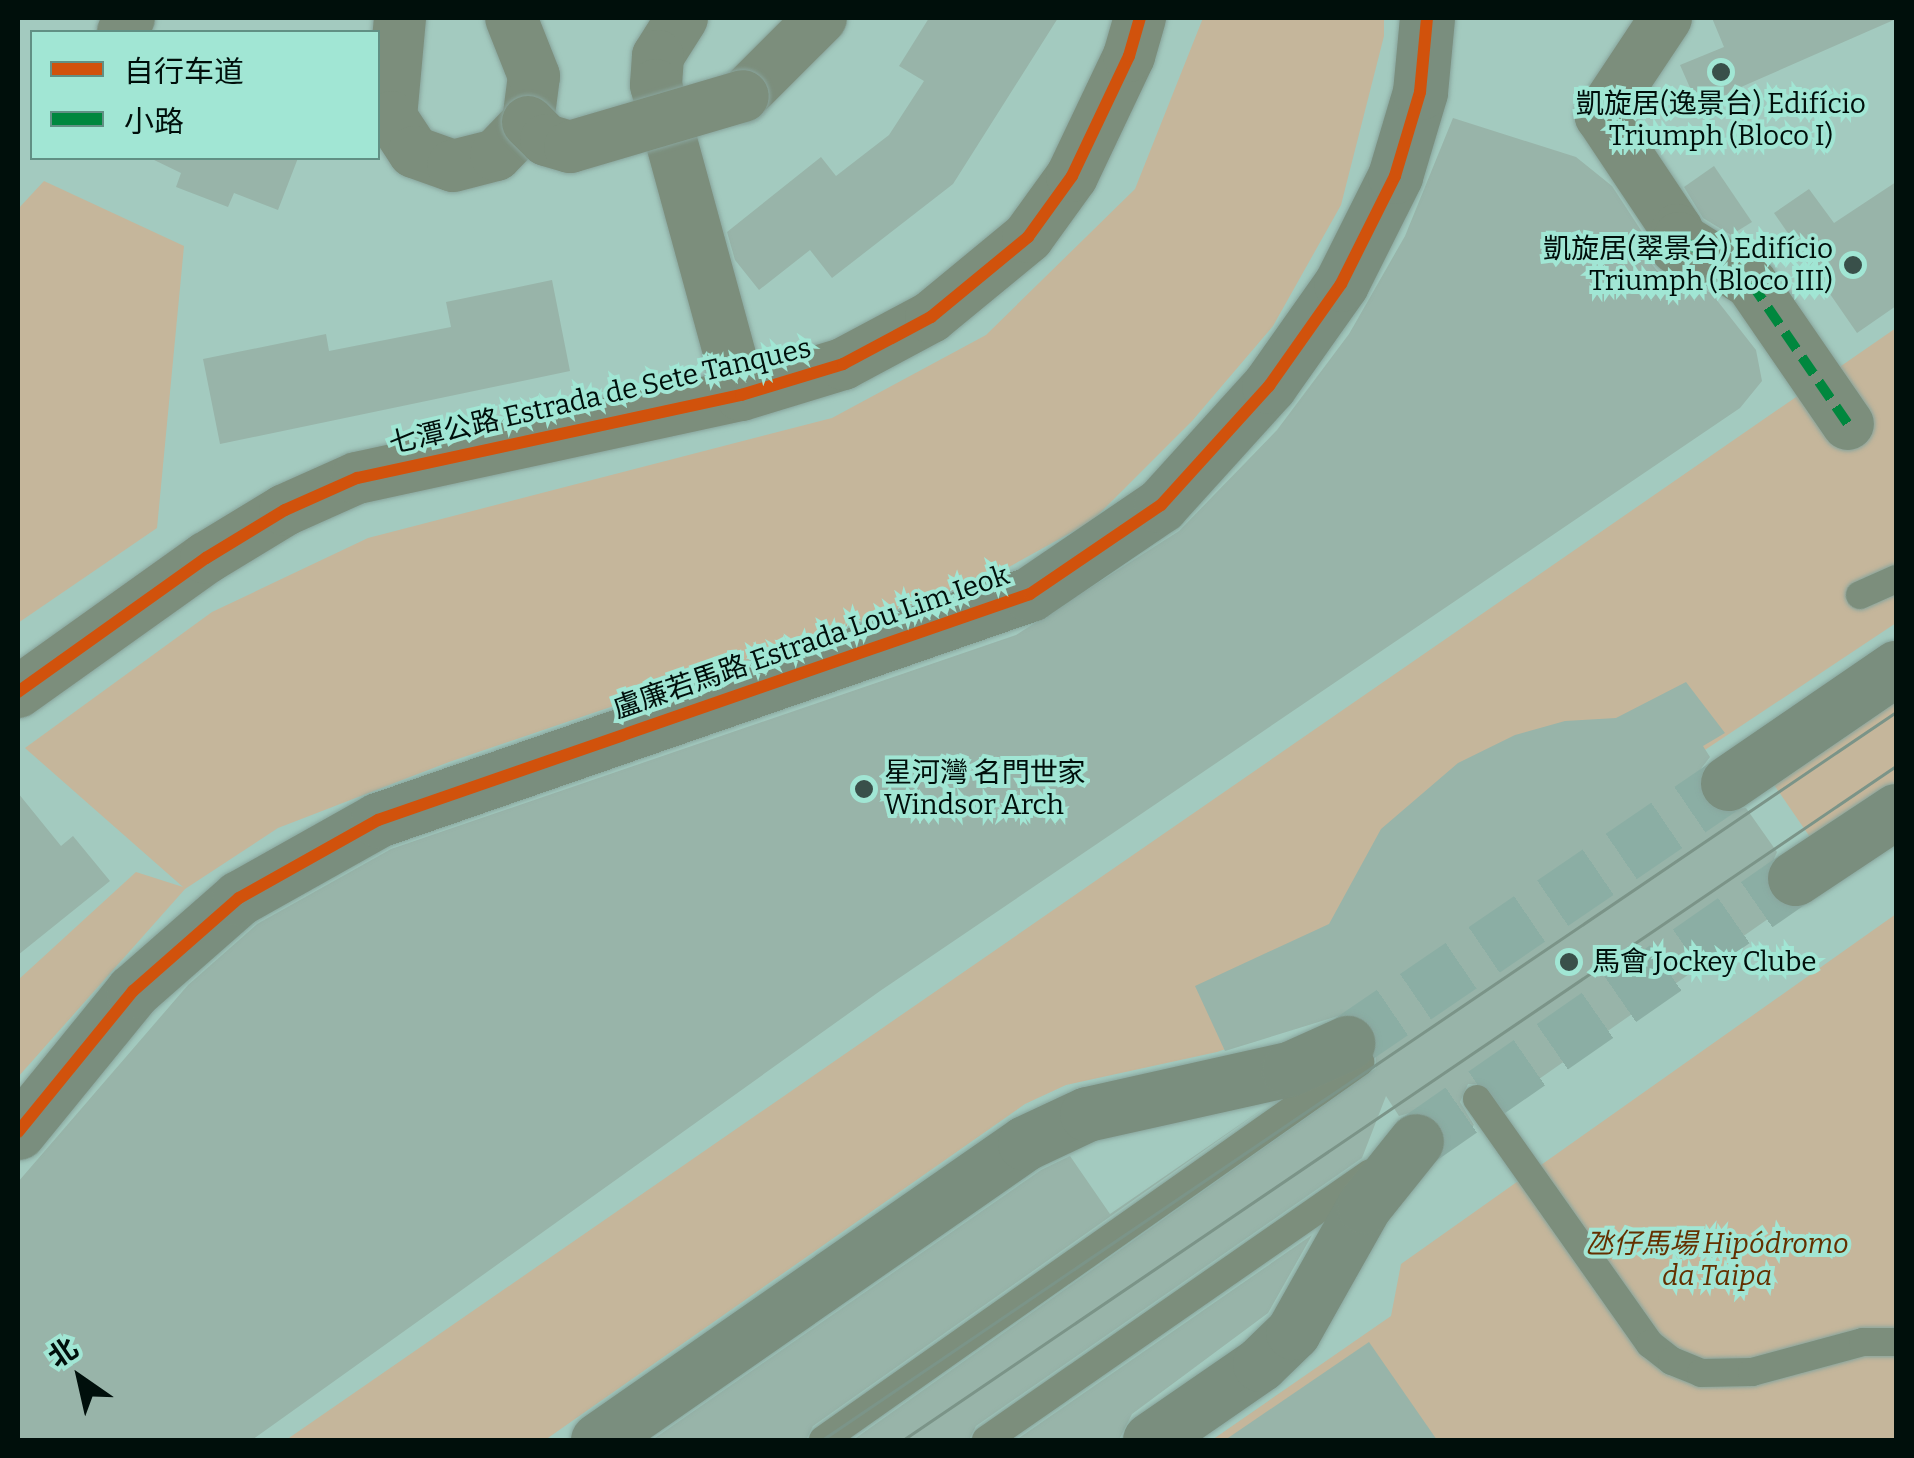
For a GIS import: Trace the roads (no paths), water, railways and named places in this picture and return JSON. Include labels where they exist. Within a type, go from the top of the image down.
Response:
[{"type":"street","points":[[400,18],[392,117],[414,152],[453,166],[474,162],[516,142],[528,122],[534,76],[512,18]]},
{"type":"street","points":[[682,18],[658,56],[656,86],[741,395]]},
{"type":"street","points":[[528,122],[546,140],[570,147],[743,96],[821,18]]},
{"type":"street","name":"七潭公路 Estrada de Sete Tanques","points":[[18,692],[206,558],[284,510],[357,478],[741,395],[843,364],[931,317],[1028,237],[1103,117],[1140,18]]},
{"type":"street","name":"盧廉若馬路 Estrada Lou Lim Ieok","points":[[18,1132],[133,992],[239,898],[378,820],[1030,594],[1161,505],[1269,386],[1341,284],[1395,176],[1420,92],[1427,18]]},
{"type":"street","points":[[1666,18],[1602,116],[1678,243],[1751,283],[1848,424]]},
{"type":"street","points":[[1728,783],[1896,668]]},
{"type":"street","points":[[1795,878],[1896,812]]},
{"type":"street","points":[[598,1440],[1025,1143],[1087,1114],[1354,1052]]},
{"type":"street","points":[[1150,1440],[1260,1364],[1293,1332],[1364,1206],[1416,1141]]},
{"type":"lane","points":[[1860,596],[1896,579]]},
{"type":"lane","points":[[823,1440],[1354,1052]]},
{"type":"lane","points":[[1477,1099],[1650,1344],[1672,1362],[1701,1373],[1752,1372],[1863,1342],[1896,1342]]},
{"type":"lane","points":[[986,1440],[1416,1141]]},
{"type":"tunnel","points":[[1347,1043],[1728,783]]},
{"type":"tunnel","points":[[1416,1141],[1795,878]]},
{"type":"tram line","points":[[822,1440],[1896,712]]},
{"type":"tram line","points":[[903,1440],[1896,766]]},
{"type":"place","name":"凱旋居(逸景台) Edifício Triumph (Bloco I)","points":[[1721,72]]},
{"type":"place","name":"凱旋居(翠景台) Edifício Triumph (Bloco III)","points":[[1853,265]]},
{"type":"place","name":"星河灣 名門世家 Windsor Arch","points":[[864,789]]},
{"type":"place","name":"馬會 Jockey Clube","points":[[1569,962]]},
{"type":"park label","name":"氹仔馬場 Hipódromo da Taipa","points":[[1717,1260]]}]
